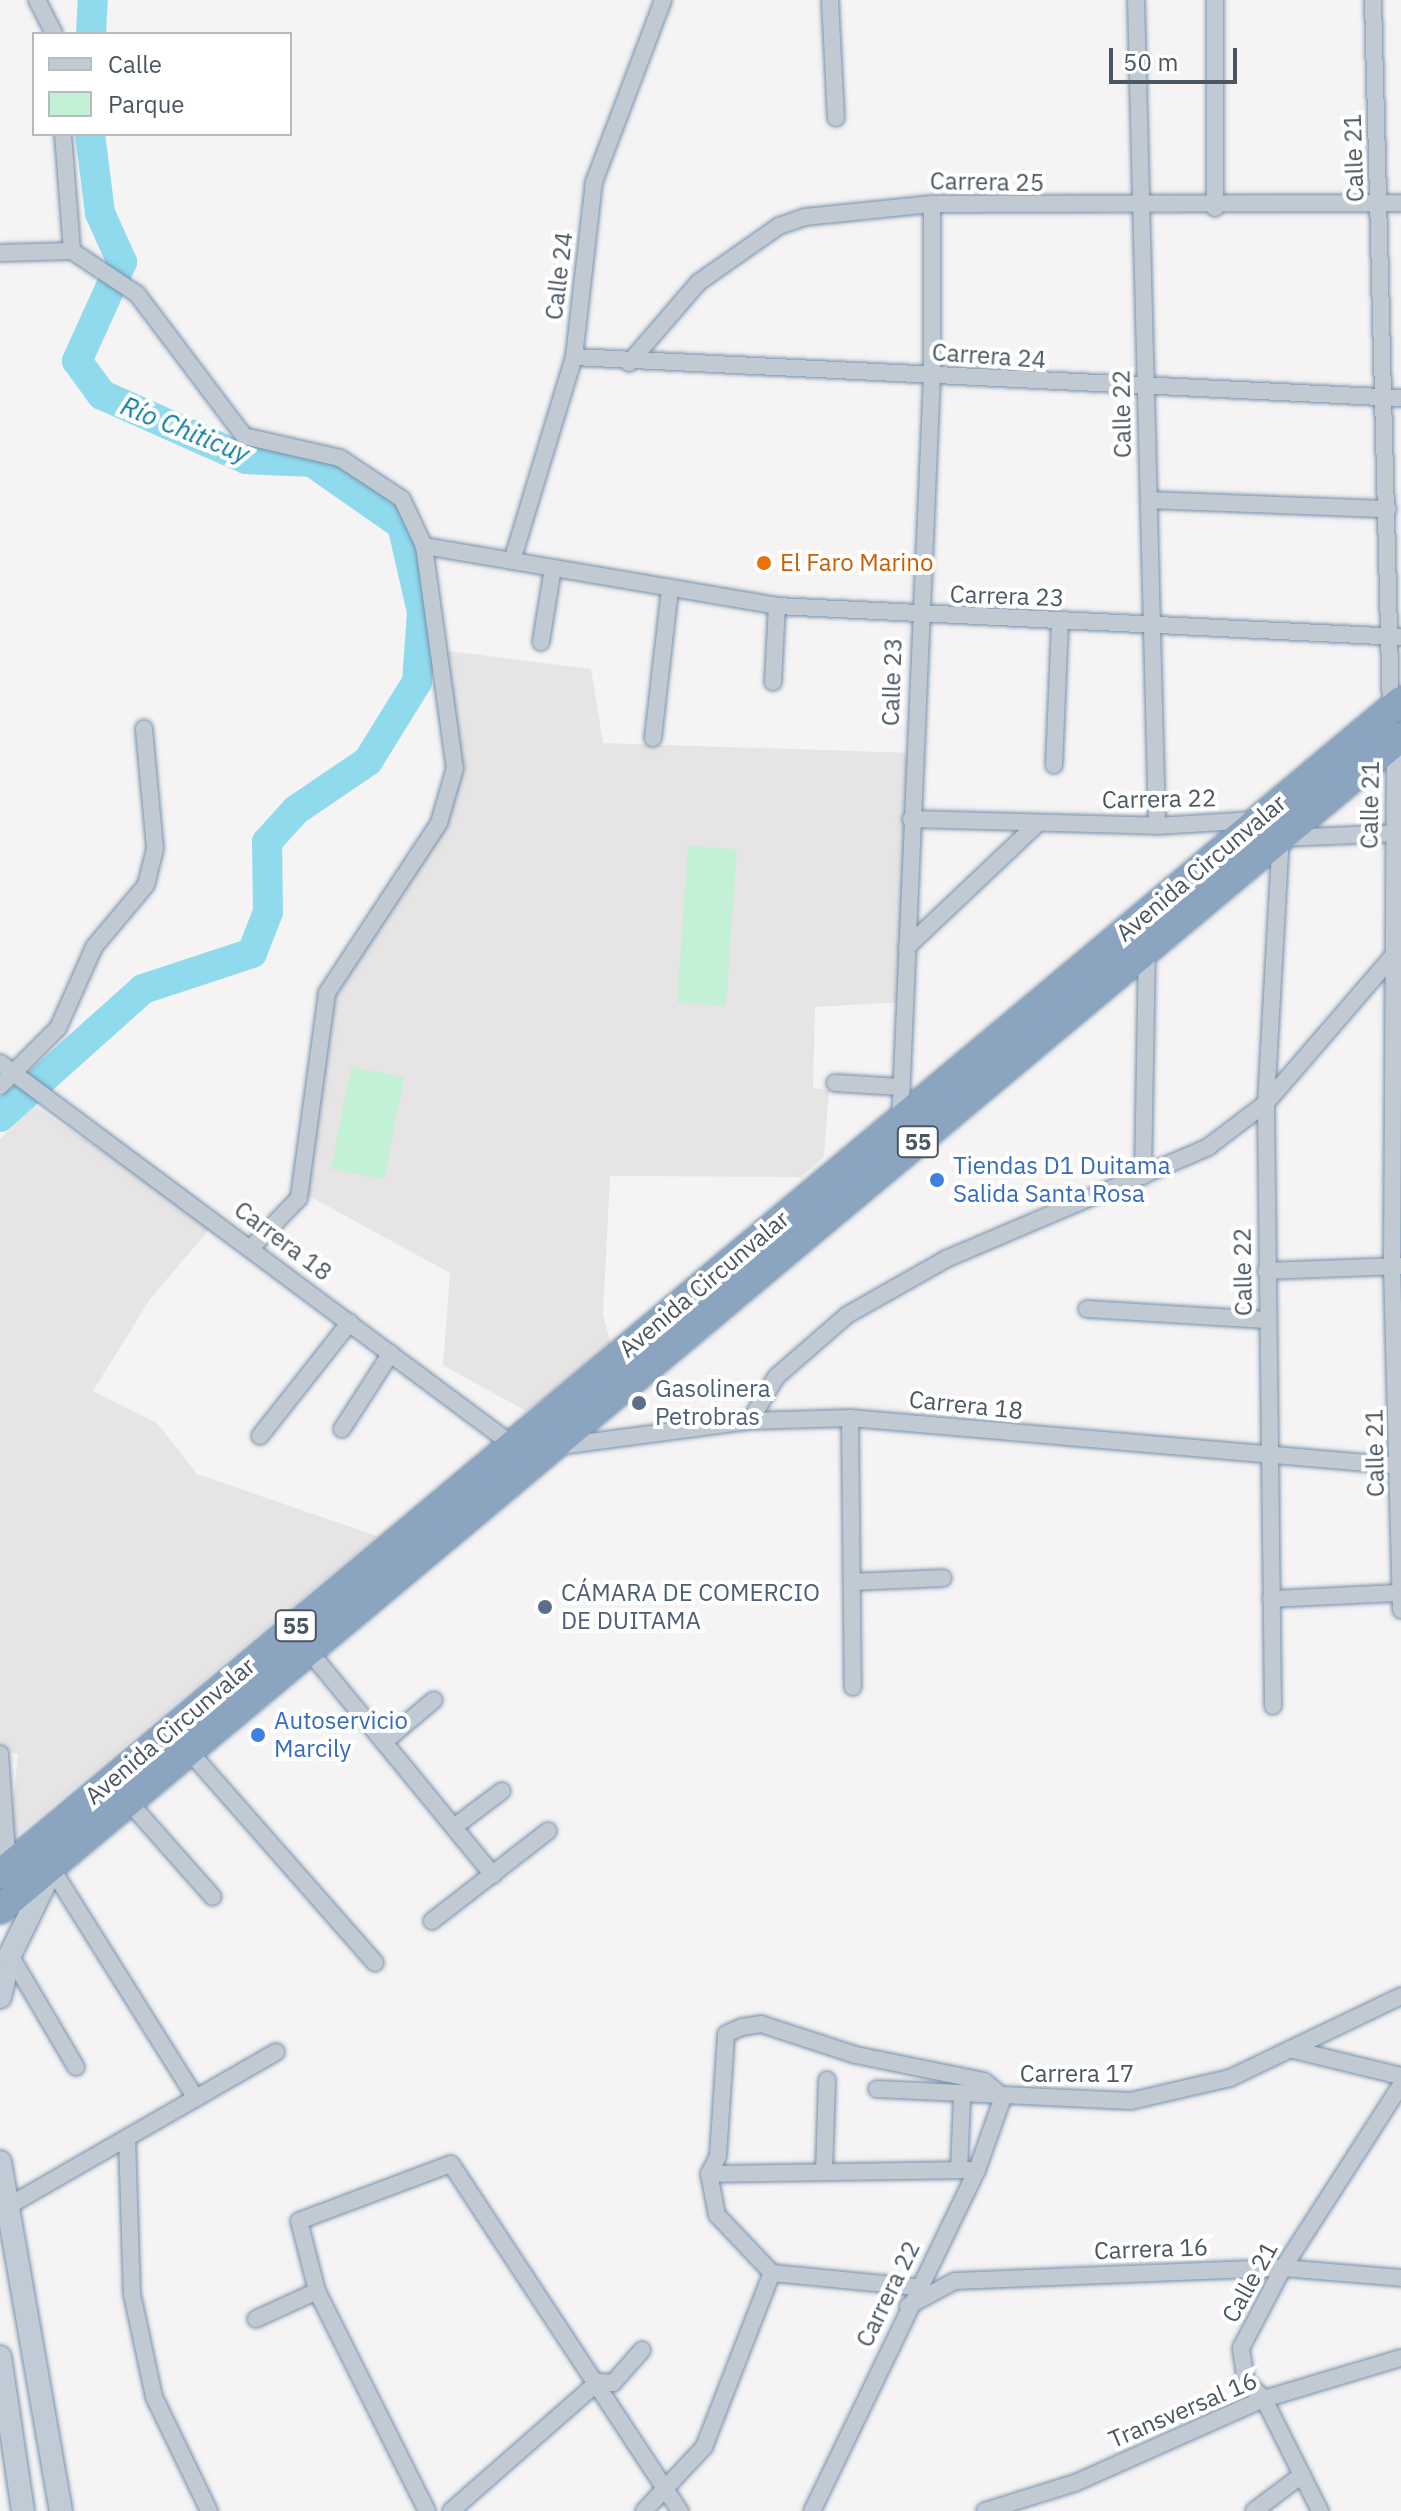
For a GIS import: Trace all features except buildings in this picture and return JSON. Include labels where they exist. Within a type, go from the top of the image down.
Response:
[{"type":"highway","name":"Avenida Circunvalar","points":[[0,1909],[63,1838],[457,1509],[895,1161],[1147,950],[1396,705]]},
{"type":"highway","name":"Avenida Circunvalar","points":[[533,1451],[537,1424],[1151,911],[1398,740]]},
{"type":"highway","name":"Avenida Circunvalar","points":[[3,1877],[128,1801],[309,1651],[457,1509]]},
{"type":"main road","name":"Avenida Circunvalar","points":[[0,1997],[10,1955],[52,1869],[63,1838]]},
{"type":"main road","points":[[0,2162],[10,2205],[61,2511]]},
{"type":"main road","points":[[1,2370],[23,2511]]},
{"type":"street","points":[[37,0],[53,32]]},
{"type":"street","name":"Calle 24","points":[[512,561],[574,357],[594,182],[663,0]]},
{"type":"street","points":[[830,0],[836,118]]},
{"type":"street","name":"Calle 22","points":[[1136,0],[1155,626],[1157,826]]},
{"type":"street","points":[[1215,0],[1215,208]]},
{"type":"street","name":"Calle 21","points":[[1373,0],[1379,204],[1393,397],[1388,509],[1396,637],[1398,740],[1396,1266],[1401,1610]]},
{"type":"street","points":[[63,136],[72,251]]},
{"type":"street","name":"Carrera 25","points":[[629,363],[699,282],[779,226],[932,204],[1142,209],[1401,203]]},
{"type":"street","name":"Calle 23","points":[[895,1161],[900,1120],[918,616],[932,375],[932,204]]},
{"type":"street","points":[[0,253],[72,251],[137,294],[244,436],[340,458],[402,499],[424,546],[455,768],[439,823],[327,993],[299,1198],[252,1247]]},
{"type":"street","name":"Carrera 24","points":[[574,357],[629,363],[932,375],[1146,390],[1393,397]]},
{"type":"street","points":[[1149,500],[1388,509]]},
{"type":"street","name":"Carrera 23","points":[[424,546],[777,606],[918,616],[1396,637]]},
{"type":"street","points":[[541,642],[553,568]]},
{"type":"street","points":[[653,738],[670,588]]},
{"type":"street","points":[[773,682],[777,606]]},
{"type":"street","points":[[1054,765],[1060,622]]},
{"type":"street","points":[[11,1081],[58,1028],[94,947],[146,885],[155,848],[144,729]]},
{"type":"street","name":"Carrera 22","points":[[911,819],[1398,833]]},
{"type":"street","points":[[907,947],[1038,823]]},
{"type":"street","name":"Calle 22","points":[[1270,829],[1266,1271],[1273,1706]]},
{"type":"street","points":[[1143,1176],[1147,950],[1151,911]]},
{"type":"street","points":[[750,1421],[776,1377],[847,1315],[946,1259],[1208,1147],[1266,1103],[1396,960],[1401,945]]},
{"type":"street","name":"Carrera 18","points":[[0,1063],[11,1081],[54,1105],[252,1247],[391,1353],[533,1451],[750,1421],[850,1418],[1269,1459],[1400,1466]]},
{"type":"street","points":[[835,1083],[901,1087]]},
{"type":"street","points":[[1266,1271],[1396,1266]]},
{"type":"street","points":[[1087,1309],[1267,1320]]},
{"type":"street","points":[[260,1436],[350,1322]]},
{"type":"street","points":[[342,1429],[391,1353]]},
{"type":"street","points":[[850,1418],[853,1687]]},
{"type":"street","points":[[852,1582],[943,1578]]},
{"type":"street","points":[[1271,1599],[1400,1593]]},
{"type":"street","points":[[309,1651],[493,1875]]},
{"type":"street","points":[[384,1742],[434,1700]]},
{"type":"street","points":[[189,1751],[375,1963]]},
{"type":"street","points":[[0,1754],[3,1877]]},
{"type":"street","points":[[454,1827],[502,1791]]},
{"type":"street","points":[[128,1801],[213,1897]]},
{"type":"street","points":[[432,1921],[548,1831]]},
{"type":"street","points":[[52,1869],[196,2099]]},
{"type":"street","points":[[10,1955],[76,2067]]},
{"type":"street","name":"Carrera 17","points":[[877,2089],[962,2097],[1131,2101],[1230,2078],[1401,1996]]},
{"type":"street","points":[[916,2287],[772,2273],[717,2215],[709,2174],[718,2156],[726,2034],[761,2024],[856,2055],[984,2081],[1003,2097]]},
{"type":"street","points":[[1290,2049],[1401,2076]]},
{"type":"street","points":[[10,2205],[276,2052]]},
{"type":"street","points":[[824,2172],[827,2080]]},
{"type":"street","name":"Calle 21","points":[[1320,2511],[1264,2399],[1246,2381],[1241,2348],[1283,2268],[1401,2085]]},
{"type":"street","points":[[959,2170],[962,2097]]},
{"type":"street","name":"Carrera 22","points":[[812,2511],[916,2287],[977,2170],[1003,2097]]},
{"type":"street","points":[[127,2138],[132,2294],[154,2397],[209,2511]]},
{"type":"street","points":[[427,2511],[317,2291],[299,2221],[451,2164],[670,2491],[680,2511]]},
{"type":"street","points":[[709,2174],[977,2170]]},
{"type":"street","name":"Carrera 16","points":[[908,2306],[955,2281],[1283,2268],[1401,2278]]},
{"type":"street","points":[[644,2511],[670,2491],[704,2447],[772,2273]]},
{"type":"street","points":[[256,2319],[317,2291]]},
{"type":"street","points":[[451,2511],[598,2382],[613,2383],[642,2350]]},
{"type":"street","name":"Transversal 16","points":[[985,2511],[1075,2483],[1264,2399],[1401,2358]]},
{"type":"street","points":[[1254,2511],[1302,2475]]},
{"type":"shaded area","points":[[441,650],[591,669],[603,743],[914,753],[905,1002],[815,1007],[813,1088],[829,1090],[824,1157],[801,1177],[610,1176],[603,1314],[613,1353],[526,1411],[443,1365],[450,1273],[300,1191],[326,998],[440,815],[456,760]]},
{"type":"shaded area","points":[[34,1106],[213,1225],[150,1299],[93,1391],[157,1423],[197,1474],[377,1536],[9,1842],[18,1754],[0,1751],[0,1139]]},
{"type":"green space","points":[[688,846],[737,849],[726,1006],[677,1003]]},
{"type":"green space","points":[[351,1067],[404,1077],[384,1179],[331,1169]]},
{"type":"waterway","name":"Río Chiticuy","points":[[91,32],[93,0]]},
{"type":"waterway","name":"Río Chiticuy","points":[[0,1117],[143,989],[252,953],[268,912],[267,842],[296,810],[368,761],[417,682],[422,612],[402,525],[312,462],[246,459],[102,395],[77,361],[122,262],[100,213],[90,136]]},
{"type":"place","name":"El Faro Marino","points":[[764,563]]},
{"type":"place","name":"Tiendas D1 Duitama Salida Santa Rosa","points":[[937,1180]]},
{"type":"place","name":"Gasolinera Petrobras","points":[[639,1403]]},
{"type":"place","name":"CÁMARA DE COMERCIO DE DUITAMA","points":[[545,1607]]},
{"type":"place","name":"Autoservicio Marcily","points":[[258,1735]]}]
